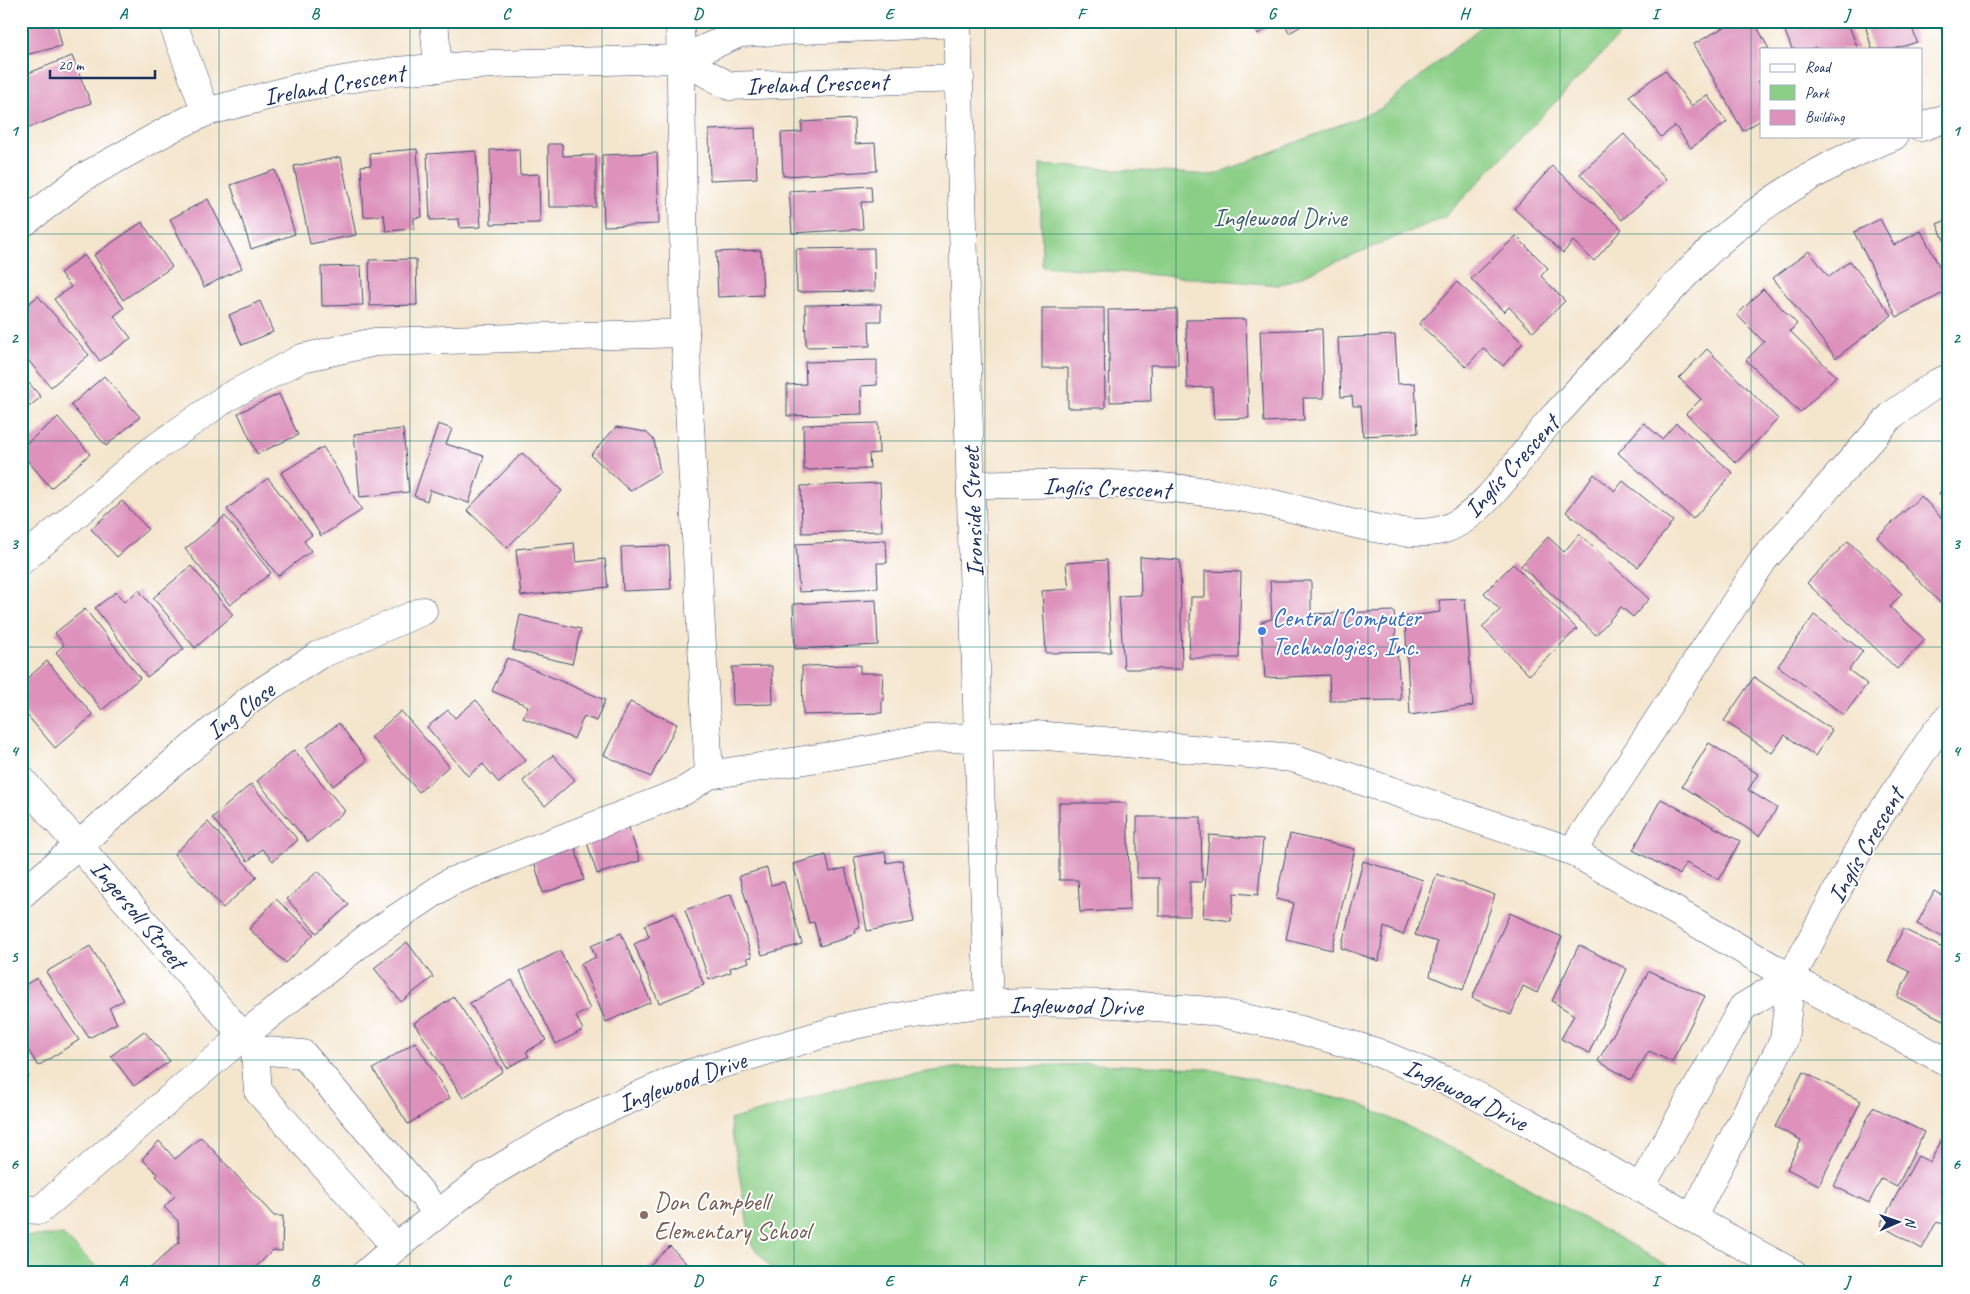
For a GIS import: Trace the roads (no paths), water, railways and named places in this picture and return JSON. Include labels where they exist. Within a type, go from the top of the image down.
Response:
[{"type":"street","points":[[172,21],[206,112]]},
{"type":"street","points":[[434,21],[438,68]]},
{"type":"street","points":[[680,21],[685,334],[709,775]]},
{"type":"street","name":"Ireland Crescent","points":[[21,225],[82,178],[174,127],[206,112],[254,98],[343,79],[395,71],[492,64],[682,59],[740,33],[958,22]]},
{"type":"street","name":"Ironside Street","points":[[958,22],[978,737],[989,1003]]},
{"type":"street","name":"Ireland Crescent","points":[[682,59],[729,86],[960,78]]},
{"type":"street","points":[[1922,126],[1949,117]]},
{"type":"street","name":"Inglis Crescent","points":[[971,486],[1078,483],[1198,491],[1272,503],[1388,530],[1429,532],[1445,529],[1460,522],[1487,499],[1549,423],[1708,251],[1742,223],[1802,181],[1840,160],[1890,138]]},
{"type":"street","points":[[21,561],[151,451],[226,398],[302,358],[375,342],[685,334]]},
{"type":"street","points":[[1572,851],[1764,559],[1892,415],[1937,383],[1949,378]]},
{"type":"street","name":"Ing Close","points":[[80,845],[166,769],[250,699],[319,655],[423,611]]},
{"type":"street","name":"Inglis Crescent","points":[[1692,1218],[1784,1040],[1791,978],[1866,836],[1935,733],[1949,717]]},
{"type":"street","points":[[21,1209],[40,1210],[249,1043],[367,938],[450,882],[684,791],[709,775],[869,750],[925,739],[1036,735],[1294,758],[1572,851],[1791,978],[1949,1063]]},
{"type":"street","name":"Ingersoll Street","points":[[21,779],[80,845],[249,1043]]},
{"type":"street","points":[[21,895],[80,845]]},
{"type":"street","points":[[1640,1188],[1743,1007],[1791,978]]},
{"type":"street","name":"Inglewood Drive","points":[[366,1273],[396,1246],[485,1177],[572,1125],[688,1074],[854,1025],[947,1008],[989,1003],[1113,1004],[1211,1011],[1301,1030],[1376,1052],[1456,1085],[1527,1122],[1692,1218],[1793,1273]]},
{"type":"street","points":[[249,1043],[303,1054],[438,1213]]},
{"type":"street","points":[[249,1043],[258,1092],[396,1246]]},
{"type":"place","name":"Central Computer Technologies, Inc.","points":[[1262,631]]},
{"type":"place","name":"Don Campbell Elementary School","points":[[644,1215]]}]
